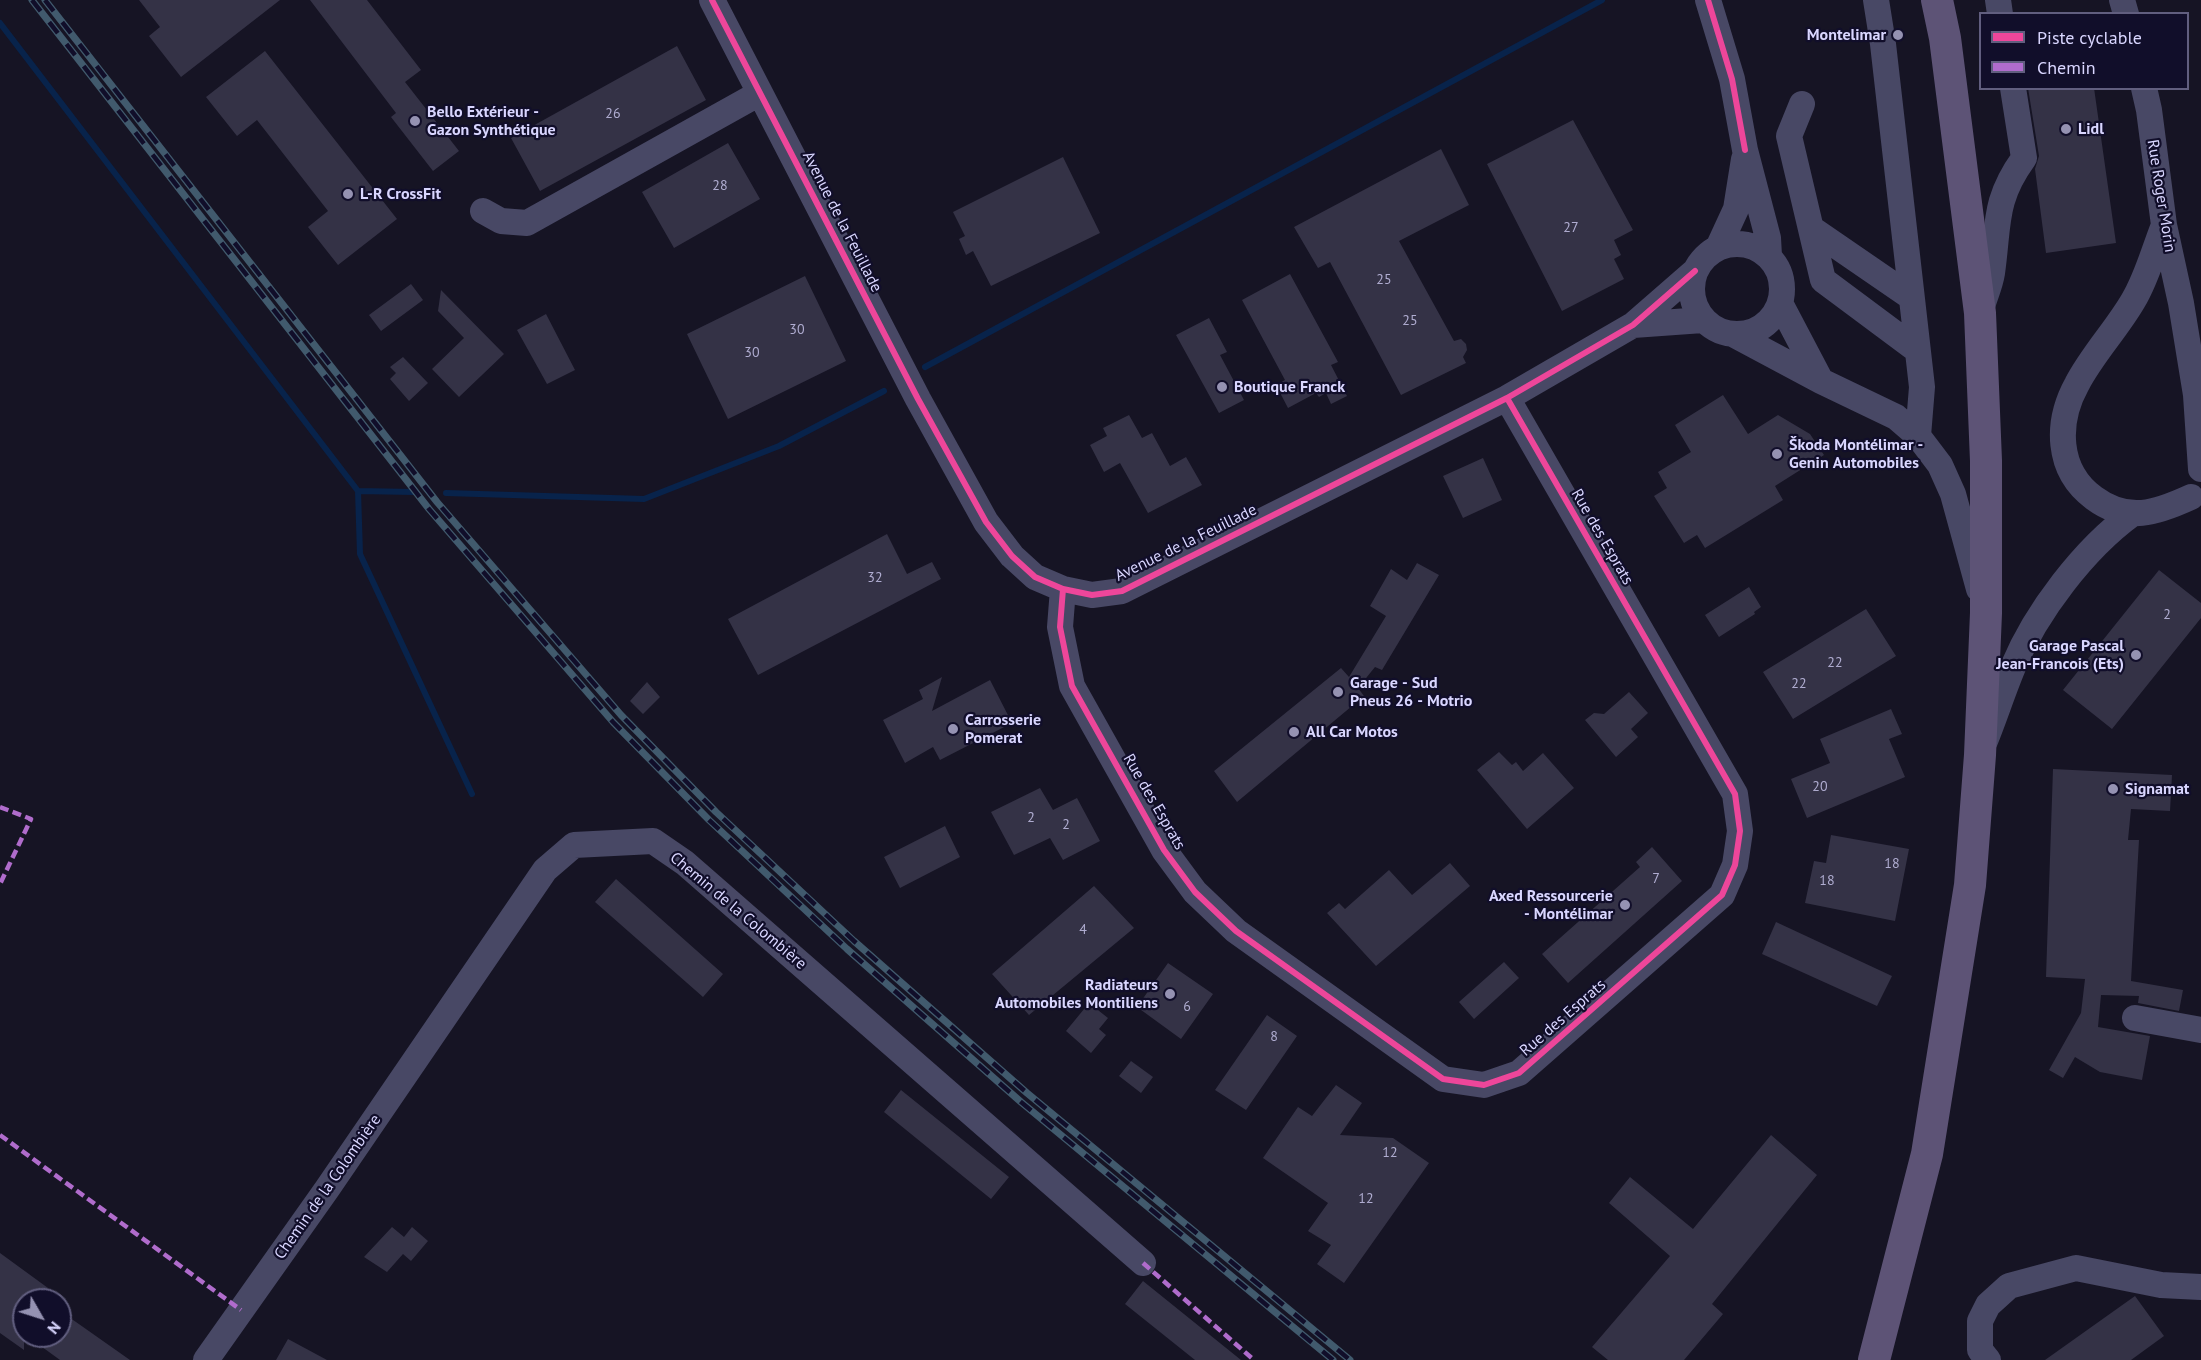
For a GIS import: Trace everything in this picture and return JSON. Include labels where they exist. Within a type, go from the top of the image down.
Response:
[{"type":"main road","points":[[1874,1360],[1927,1154],[1970,885],[1980,755],[1986,613],[1986,461],[1980,313],[1945,38],[1937,0]]},
{"type":"street","name":"Avenue de la Feuillade","points":[[712,0],[918,399],[986,522],[1012,556],[1035,577],[1063,589],[1092,596],[1122,591],[1507,399],[1633,325],[1695,271]]},
{"type":"street","points":[[1708,0],[1732,79],[1745,150],[1768,238],[1768,256]]},
{"type":"street","points":[[1876,0],[1922,387],[1918,436]]},
{"type":"street","points":[[1980,313],[1992,275],[1994,236],[2001,199],[2010,178],[2024,158],[2013,90]]},
{"type":"street","name":"Rue Roger Morin","points":[[2144,90],[2164,225],[2181,303],[2196,395],[2201,469]]},
{"type":"street","points":[[483,211],[501,221],[527,224],[760,93]]},
{"type":"street","points":[[1802,104],[1789,136],[1818,255],[1916,337]]},
{"type":"street","points":[[1718,248],[1736,209],[1745,150]]},
{"type":"street","points":[[2164,225],[2142,285],[2134,300],[2077,383],[2067,406],[2062,429],[2062,449],[2068,467],[2084,491],[2104,506],[2132,514],[2157,512],[2198,495]]},
{"type":"street","points":[[1812,230],[1911,297]]},
{"type":"street","points":[[1731,244],[1744,244],[1757,248],[1768,256],[1776,266],[1781,278],[1782,291],[1780,303],[1770,318],[1756,330],[1745,334],[1722,332],[1703,320],[1692,296],[1695,271],[1701,261],[1718,248],[1731,244]]},
{"type":"street","points":[[2134,300],[2145,294],[2163,292],[2181,303]]},
{"type":"street","points":[[1780,303],[1821,381]]},
{"type":"street","name":"Avenue de la Feuillade","points":[[1633,325],[1703,320]]},
{"type":"street","points":[[1733,334],[1821,381],[1896,417],[1918,436],[1940,465],[1953,494],[1986,613]]},
{"type":"street","name":"Rue des Esprats","points":[[1063,589],[1060,627],[1072,686],[1164,850],[1195,892],[1236,931],[1443,1079],[1484,1085],[1519,1073],[1722,895],[1735,865],[1740,831],[1735,794],[1507,399]]},
{"type":"street","points":[[1980,755],[2014,665],[2041,615],[2087,554],[2113,528],[2132,514]]},
{"type":"street","name":"Chemin de la Colombière","points":[[206,1360],[327,1189],[545,870],[574,845],[653,841],[685,863],[1143,1263]]},
{"type":"street","points":[[2134,1018],[2201,1030]]},
{"type":"street","points":[[1988,1360],[1980,1350],[1980,1321],[1988,1305],[2009,1286],[2076,1268],[2161,1285],[2201,1287]]},
{"type":"building","points":[[139,0],[280,0],[181,77],[149,36],[160,27]]},
{"type":"building","points":[[310,0],[367,0],[421,70],[405,82],[459,151],[433,171],[391,117],[396,113]]},
{"type":"building","points":[[677,46],[706,100],[540,191],[511,138]]},
{"type":"building","points":[[265,51],[397,219],[338,265],[308,227],[328,211],[257,120],[237,136],[206,97]]},
{"type":"building","points":[[2028,90],[2094,90],[2116,243],[2046,253],[2035,169],[2039,156]]},
{"type":"building","points":[[1573,120],[1633,230],[1614,240],[1621,255],[1614,259],[1624,279],[1562,311],[1487,164]]},
{"type":"building","points":[[728,143],[760,199],[674,248],[642,192]]},
{"type":"building","points":[[1441,149],[1469,205],[1399,241],[1454,341],[1461,339],[1466,344],[1467,350],[1463,357],[1466,363],[1401,395],[1330,262],[1318,268],[1294,227]]},
{"type":"building","points":[[1063,157],[1100,233],[991,286],[973,251],[966,255],[959,239],[965,236],[953,212]]},
{"type":"building","points":[[1290,274],[1338,362],[1331,365],[1347,396],[1331,404],[1326,393],[1319,397],[1316,393],[1288,408],[1276,385],[1285,380],[1242,300]]},
{"type":"building","points":[[805,276],[846,361],[728,419],[687,334]]},
{"type":"building","points":[[411,284],[423,300],[381,331],[369,315]]},
{"type":"building","points":[[441,290],[504,354],[459,397],[432,369],[464,338],[438,311]]},
{"type":"building","points":[[546,314],[575,370],[547,384],[517,330]]},
{"type":"building","points":[[1209,318],[1227,352],[1220,355],[1244,400],[1219,413],[1176,335]]},
{"type":"building","points":[[403,357],[428,383],[409,401],[390,379],[396,373],[390,367]]},
{"type":"building","points":[[1723,395],[1748,434],[1778,415],[1810,434],[1824,455],[1775,486],[1783,500],[1705,548],[1697,535],[1684,543],[1654,496],[1667,488],[1658,472],[1691,452],[1675,425]]},
{"type":"building","points":[[1129,415],[1142,438],[1152,433],[1170,466],[1186,457],[1202,485],[1148,513],[1120,463],[1104,472],[1090,445],[1107,436],[1103,428]]},
{"type":"building","points":[[1483,458],[1502,500],[1463,518],[1443,476]]},
{"type":"building","points":[[887,534],[907,574],[932,562],[941,579],[758,675],[728,619]]},
{"type":"building","points":[[1417,563],[1439,575],[1382,670],[1375,667],[1358,688],[1364,696],[1237,802],[1214,771],[1341,668],[1349,677],[1386,616],[1370,606],[1391,569],[1407,580]]},
{"type":"building","points":[[2159,570],[2201,603],[2201,618],[2112,729],[2063,690]]},
{"type":"building","points":[[1749,587],[1761,607],[1754,612],[1755,614],[1719,637],[1705,615]]},
{"type":"building","points":[[1866,609],[1896,656],[1793,719],[1763,672]]},
{"type":"building","points":[[942,677],[932,711],[990,680],[1012,723],[940,760],[933,747],[905,763],[883,720],[923,699],[919,690]]},
{"type":"building","points":[[647,682],[660,697],[643,714],[630,701]]},
{"type":"building","points":[[1629,692],[1648,713],[1631,729],[1638,737],[1616,757],[1585,720],[1594,713],[1604,714]]},
{"type":"building","points":[[1891,709],[1902,734],[1889,739],[1905,777],[1807,818],[1791,779],[1830,763],[1820,739]]},
{"type":"building","points":[[1499,752],[1512,765],[1516,762],[1523,771],[1543,753],[1574,788],[1527,829],[1477,770]]},
{"type":"building","points":[[2053,769],[2172,775],[2170,811],[2131,809],[2128,840],[2139,840],[2131,981],[2183,990],[2179,1011],[2138,1003],[2139,996],[2101,995],[2098,1027],[2150,1036],[2142,1080],[2100,1072],[2075,1057],[2063,1078],[2049,1070],[2081,1013],[2085,979],[2046,977]]},
{"type":"building","points":[[1040,788],[1053,810],[1077,798],[1100,841],[1063,860],[1050,838],[1014,855],[991,812]]},
{"type":"building","points":[[945,826],[960,857],[900,888],[884,857]]},
{"type":"building","points":[[1831,835],[1909,849],[1895,921],[1805,903],[1814,861],[1826,863]]},
{"type":"building","points":[[1652,847],[1682,881],[1568,983],[1542,954],[1640,867],[1636,862]]},
{"type":"building","points":[[1450,863],[1470,886],[1376,966],[1327,913],[1339,903],[1345,909],[1389,870],[1412,895]]},
{"type":"building","points":[[616,879],[723,974],[703,997],[595,902]]},
{"type":"building","points":[[1094,886],[1134,928],[1029,1015],[992,974]]},
{"type":"building","points":[[1776,922],[1892,976],[1877,1006],[1762,954]]},
{"type":"building","points":[[1504,962],[1519,978],[1474,1019],[1459,1002]]},
{"type":"building","points":[[1168,963],[1213,994],[1181,1039],[1137,1007]]},
{"type":"building","points":[[1089,1003],[1108,1018],[1099,1029],[1106,1035],[1091,1053],[1066,1031]]},
{"type":"building","points":[[1267,1015],[1297,1036],[1246,1110],[1215,1090]]},
{"type":"building","points":[[1131,1061],[1153,1077],[1141,1093],[1119,1076]]},
{"type":"building","points":[[1336,1085],[1362,1103],[1340,1135],[1393,1138],[1429,1163],[1344,1283],[1317,1264],[1331,1245],[1308,1231],[1328,1203],[1263,1158],[1298,1107],[1312,1116]]},
{"type":"building","points":[[901,1090],[1009,1177],[991,1199],[884,1112]]},
{"type":"building","points":[[1771,1135],[1817,1175],[1712,1304],[1723,1314],[1684,1360],[1608,1360],[1592,1347],[1670,1256],[1609,1203],[1630,1177],[1693,1229]]},
{"type":"building","points":[[392,1227],[404,1237],[412,1227],[428,1241],[411,1261],[403,1254],[387,1272],[364,1257]]},
{"type":"building","points":[[0,1253],[48,1288],[12,1288],[12,1342],[0,1333]]},
{"type":"building","points":[[1143,1281],[1241,1360],[1195,1360],[1125,1304]]},
{"type":"building","points":[[2135,1296],[2164,1336],[2131,1360],[2045,1360]]},
{"type":"building","points":[[72,1319],[130,1360],[60,1360],[44,1348],[72,1348]]},
{"type":"building","points":[[288,1339],[327,1360],[276,1360]]},
{"type":"waterway","points":[[925,367],[1602,0]]},
{"type":"waterway","points":[[0,23],[358,491],[360,554],[472,794]]},
{"type":"waterway","points":[[446,493],[644,499],[779,446],[884,391]]},
{"type":"waterway","points":[[358,491],[414,492]]},
{"type":"railway","points":[[32,0],[429,509],[613,722],[709,820],[847,949],[1021,1102],[1333,1360]]},
{"type":"railway","points":[[45,0],[437,502],[621,715],[716,812],[854,941],[1027,1093],[1350,1360]]},
{"type":"marked path","points":[[0,807],[31,819],[0,884]]},
{"type":"marked path","points":[[0,1135],[241,1310]]},
{"type":"marked path","points":[[1143,1263],[1254,1360]]},
{"type":"cycle path","points":[[712,0],[918,399],[986,522],[1012,556],[1035,577],[1063,589],[1092,595],[1122,591],[1507,398],[1633,325],[1695,271]]},
{"type":"cycle path","points":[[1708,0],[1732,79],[1745,150]]},
{"type":"cycle path","points":[[1063,589],[1060,627],[1072,686],[1164,850],[1195,892],[1236,931],[1443,1079],[1484,1085],[1519,1073],[1722,895],[1735,865],[1740,831],[1735,794],[1507,398]]},
{"type":"place","name":"Montelimar","points":[[1898,35]]},
{"type":"place","name":"Bello Extérieur - Gazon Synthétique","points":[[415,121]]},
{"type":"place","name":"Lidl","points":[[2066,129]]},
{"type":"place","name":"L-R CrossFit","points":[[348,194]]},
{"type":"place","name":"Boutique Franck","points":[[1222,387]]},
{"type":"place","name":"Škoda Montélimar - Genin Automobiles","points":[[1777,454]]},
{"type":"place","name":"Garage Pascal Jean-Francois (Ets)","points":[[2136,655]]},
{"type":"place","name":"Garage - Sud Pneus 26 - Motrio","points":[[1338,692]]},
{"type":"place","name":"Carrosserie Pomerat","points":[[953,729]]},
{"type":"place","name":"All Car Motos","points":[[1294,732]]},
{"type":"place","name":"Signamat","points":[[2113,789]]},
{"type":"place","name":"Axed Ressourcerie - Montélimar","points":[[1625,905]]},
{"type":"place","name":"Radiateurs Automobiles Montiliens","points":[[1170,994]]}]
